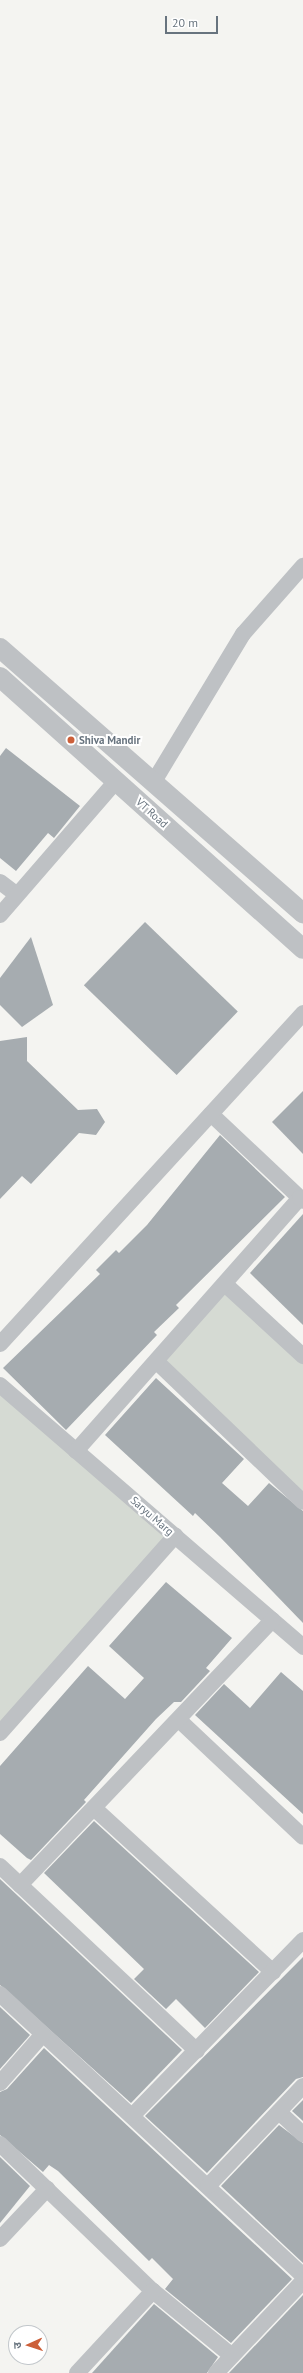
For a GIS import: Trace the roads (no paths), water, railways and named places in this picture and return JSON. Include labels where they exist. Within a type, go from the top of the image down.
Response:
[{"type":"street","points":[[153,783],[243,634],[303,566]]},
{"type":"street","name":"VT Road","points":[[0,648],[303,913]]},
{"type":"street","name":"VT Road","points":[[0,677],[303,949]]},
{"type":"street","points":[[0,914],[116,781]]},
{"type":"street","points":[[0,882],[17,895]]},
{"type":"street","points":[[0,1344],[303,1013]]},
{"type":"street","points":[[76,1450],[158,1362],[301,1199],[211,1114]]},
{"type":"street","points":[[226,1285],[303,1356]]},
{"type":"street","points":[[158,1362],[303,1502]]},
{"type":"street","name":"Saryu Marg","points":[[0,1385],[303,1647]]},
{"type":"street","points":[[0,1734],[175,1536]]},
{"type":"street","points":[[20,1885],[179,1720],[272,1620]]},
{"type":"street","points":[[179,1720],[303,1837]]},
{"type":"street","points":[[94,1808],[273,1972]]},
{"type":"street","points":[[0,1866],[198,2051]]},
{"type":"street","points":[[133,2115],[198,2051],[303,1940]]},
{"type":"street","points":[[0,1994],[133,2115],[303,2276]]},
{"type":"street","points":[[0,2083],[43,2034]]},
{"type":"street","points":[[208,2186],[303,2086]]},
{"type":"street","points":[[279,2112],[303,2134]]},
{"type":"street","points":[[0,2144],[153,2291],[232,2356]]},
{"type":"street","points":[[0,2239],[47,2189]]},
{"type":"street","points":[[216,2373],[303,2281]]},
{"type":"street","points":[[77,2373],[153,2291]]},
{"type":"place","name":"Shiva Mandir","points":[[71,740]]}]
